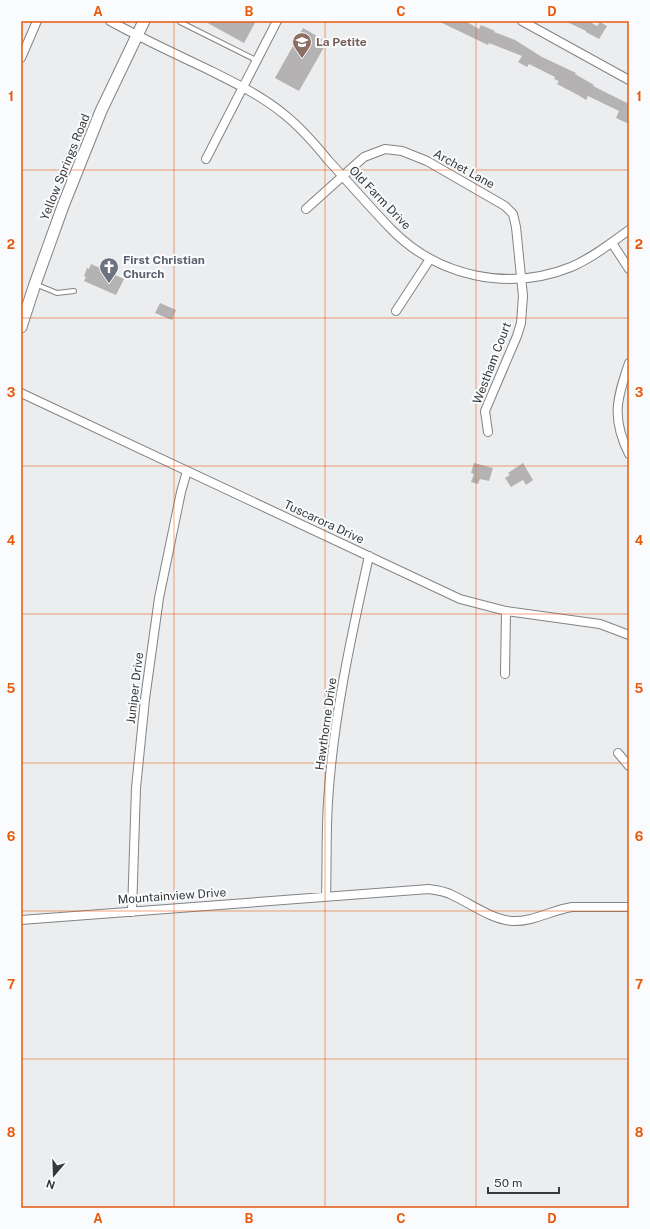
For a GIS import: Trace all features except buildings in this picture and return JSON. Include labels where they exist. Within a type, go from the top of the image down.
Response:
[{"type":"main road","name":"Yellow Springs Road","points":[[21,327],[62,206],[101,111],[144,21]]},
{"type":"street","points":[[21,58],[37,21]]},
{"type":"street","name":"Old Farm Drive","points":[[110,21],[243,87],[272,104],[303,131],[392,230],[410,245],[440,264],[476,275],[496,278],[521,279],[556,272],[573,266],[612,243],[629,230]]},
{"type":"street","points":[[206,159],[276,21]]},
{"type":"street","points":[[522,21],[629,80]]},
{"type":"street","name":"Archet Lane","points":[[306,209],[364,157],[385,149],[402,151],[427,161],[505,206],[513,214],[516,227],[521,279]]},
{"type":"street","points":[[612,243],[629,269]]},
{"type":"street","points":[[396,311],[430,259]]},
{"type":"street","name":"Westham Court","points":[[488,432],[485,411],[521,324],[523,296],[521,279]]},
{"type":"street","points":[[629,363],[617,400],[618,424],[629,454]]},
{"type":"street","name":"Tuscarora Drive","points":[[21,393],[460,599],[506,611],[600,624],[629,636]]},
{"type":"street","name":"Juniper Drive","points":[[132,912],[136,788],[145,699],[159,598],[181,492],[187,471]]},
{"type":"street","name":"Hawthorne Drive","points":[[326,896],[328,803],[332,762],[342,687],[353,627],[369,556]]},
{"type":"street","points":[[505,674],[506,611]]},
{"type":"street","points":[[618,753],[629,766]]},
{"type":"street","name":"Mountainview Drive","points":[[21,920],[429,889],[449,893],[491,915],[511,921],[529,920],[563,908],[629,907]]},
{"type":"lane","points":[[180,22],[256,60]]},
{"type":"lane","points":[[35,284],[57,293],[74,291]]},
{"type":"place","name":"La Petite","points":[[302,59]]},
{"type":"place","name":"First Christian Church","points":[[109,284]]}]
